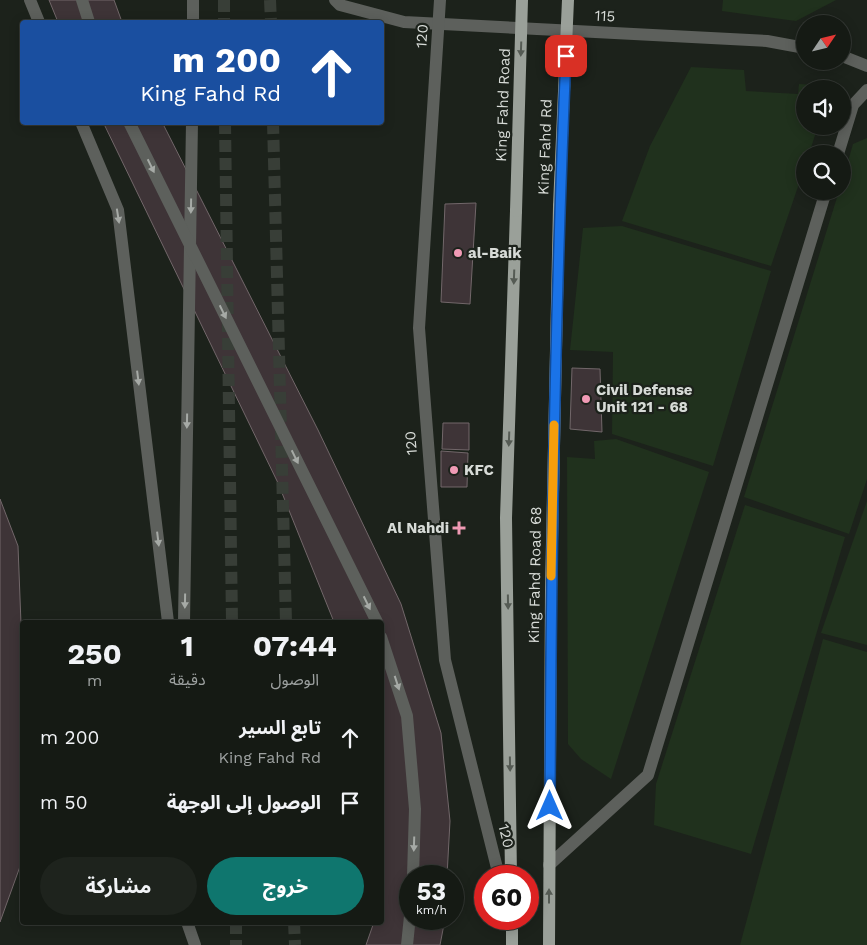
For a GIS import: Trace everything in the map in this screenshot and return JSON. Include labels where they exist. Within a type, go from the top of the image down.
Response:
[{"type":"main road","name":"King Fahd Road","points":[[516,211],[522,0]]},
{"type":"main road","name":"King Fahd Rd","points":[[559,206],[568,0]]},
{"type":"main road","name":"King Fahd Road 68","points":[[549,945],[551,590],[559,206]]},
{"type":"main road","name":"King Fahd Road 68","points":[[511,865],[506,518],[516,211]]},
{"type":"main road","points":[[511,930],[512,945]]},
{"type":"street","points":[[30,0],[38,20]]},
{"type":"street","points":[[82,0],[88,20]]},
{"type":"street","points":[[193,0],[193,20]]},
{"type":"street","name":"115","points":[[335,0],[340,5],[404,22],[767,41],[796,46]]},
{"type":"street","name":"120","points":[[440,0],[419,328],[445,660],[496,865]]},
{"type":"street","points":[[851,60],[867,66]]},
{"type":"street","points":[[841,145],[853,105],[867,90]]},
{"type":"street","points":[[82,125],[118,210],[168,620]]},
{"type":"street","points":[[130,125],[375,620]]},
{"type":"street","points":[[184,620],[192,125]]},
{"type":"street","points":[[549,865],[648,775],[823,200]]},
{"type":"street","points":[[384,646],[407,716],[415,810],[413,865]]},
{"type":"street","points":[[189,925],[195,945]]},
{"type":"street","points":[[407,945],[409,930]]},
{"type":"green space","points":[[723,0],[836,0],[807,15],[796,15],[796,21],[722,11]]},
{"type":"green space","points":[[691,67],[744,70],[746,91],[796,94],[796,135],[815,135],[812,145],[796,145],[796,192],[771,266],[622,221],[650,146]]},
{"type":"green space","points":[[867,138],[867,479],[849,534],[744,497],[836,200],[851,200],[851,151],[853,144]]},
{"type":"green space","points":[[622,226],[771,271],[713,466],[612,434],[613,352],[570,350],[583,228]]},
{"type":"green space","points":[[616,439],[709,472],[611,779],[581,759],[568,744],[567,457],[595,459],[594,441]]},
{"type":"green space","points":[[867,501],[867,645],[821,633]]},
{"type":"green space","points":[[745,505],[845,537],[751,854],[654,825],[656,784]]},
{"type":"green space","points":[[823,639],[867,652],[867,945],[740,945]]},
{"type":"building","points":[[49,0],[114,0],[121,20],[57,20]]},
{"type":"building","points":[[104,125],[164,125],[318,430],[401,604],[441,733],[450,821],[448,865],[399,865],[399,930],[443,930],[440,945],[366,945],[373,925],[384,925],[384,620],[333,620],[278,483]]},
{"type":"building","name":"al-Baik","points":[[476,203],[470,304],[441,302],[445,204]]},
{"type":"building","name":"Civil Defense Unit 121 - 68","points":[[572,368],[600,369],[602,432],[570,429]]},
{"type":"building","points":[[443,423],[469,423],[469,450],[442,449]]},
{"type":"building","name":"KFC","points":[[441,451],[468,453],[467,487],[441,487]]},
{"type":"building","points":[[0,499],[18,546],[21,620],[20,867],[0,922]]},
{"type":"tunnel","points":[[224,0],[224,20]]},
{"type":"tunnel","points":[[270,0],[271,20]]},
{"type":"tunnel","points":[[225,125],[232,620]]},
{"type":"tunnel","points":[[273,125],[286,620]]},
{"type":"tunnel","points":[[236,925],[236,945]]},
{"type":"tunnel","points":[[294,925],[295,945]]},
{"type":"slow traffic","points":[[551,576],[554,425]]},
{"type":"place","name":"al-Baik","points":[[458,253]]},
{"type":"place","name":"Civil Defense Unit 121 - 68","points":[[586,399]]},
{"type":"place","name":"KFC","points":[[454,470]]},
{"type":"place","name":"Al Nahdi","points":[[459,528]]},
{"type":"route","points":[[550,806],[551,590],[558,236],[566,56]]}]
